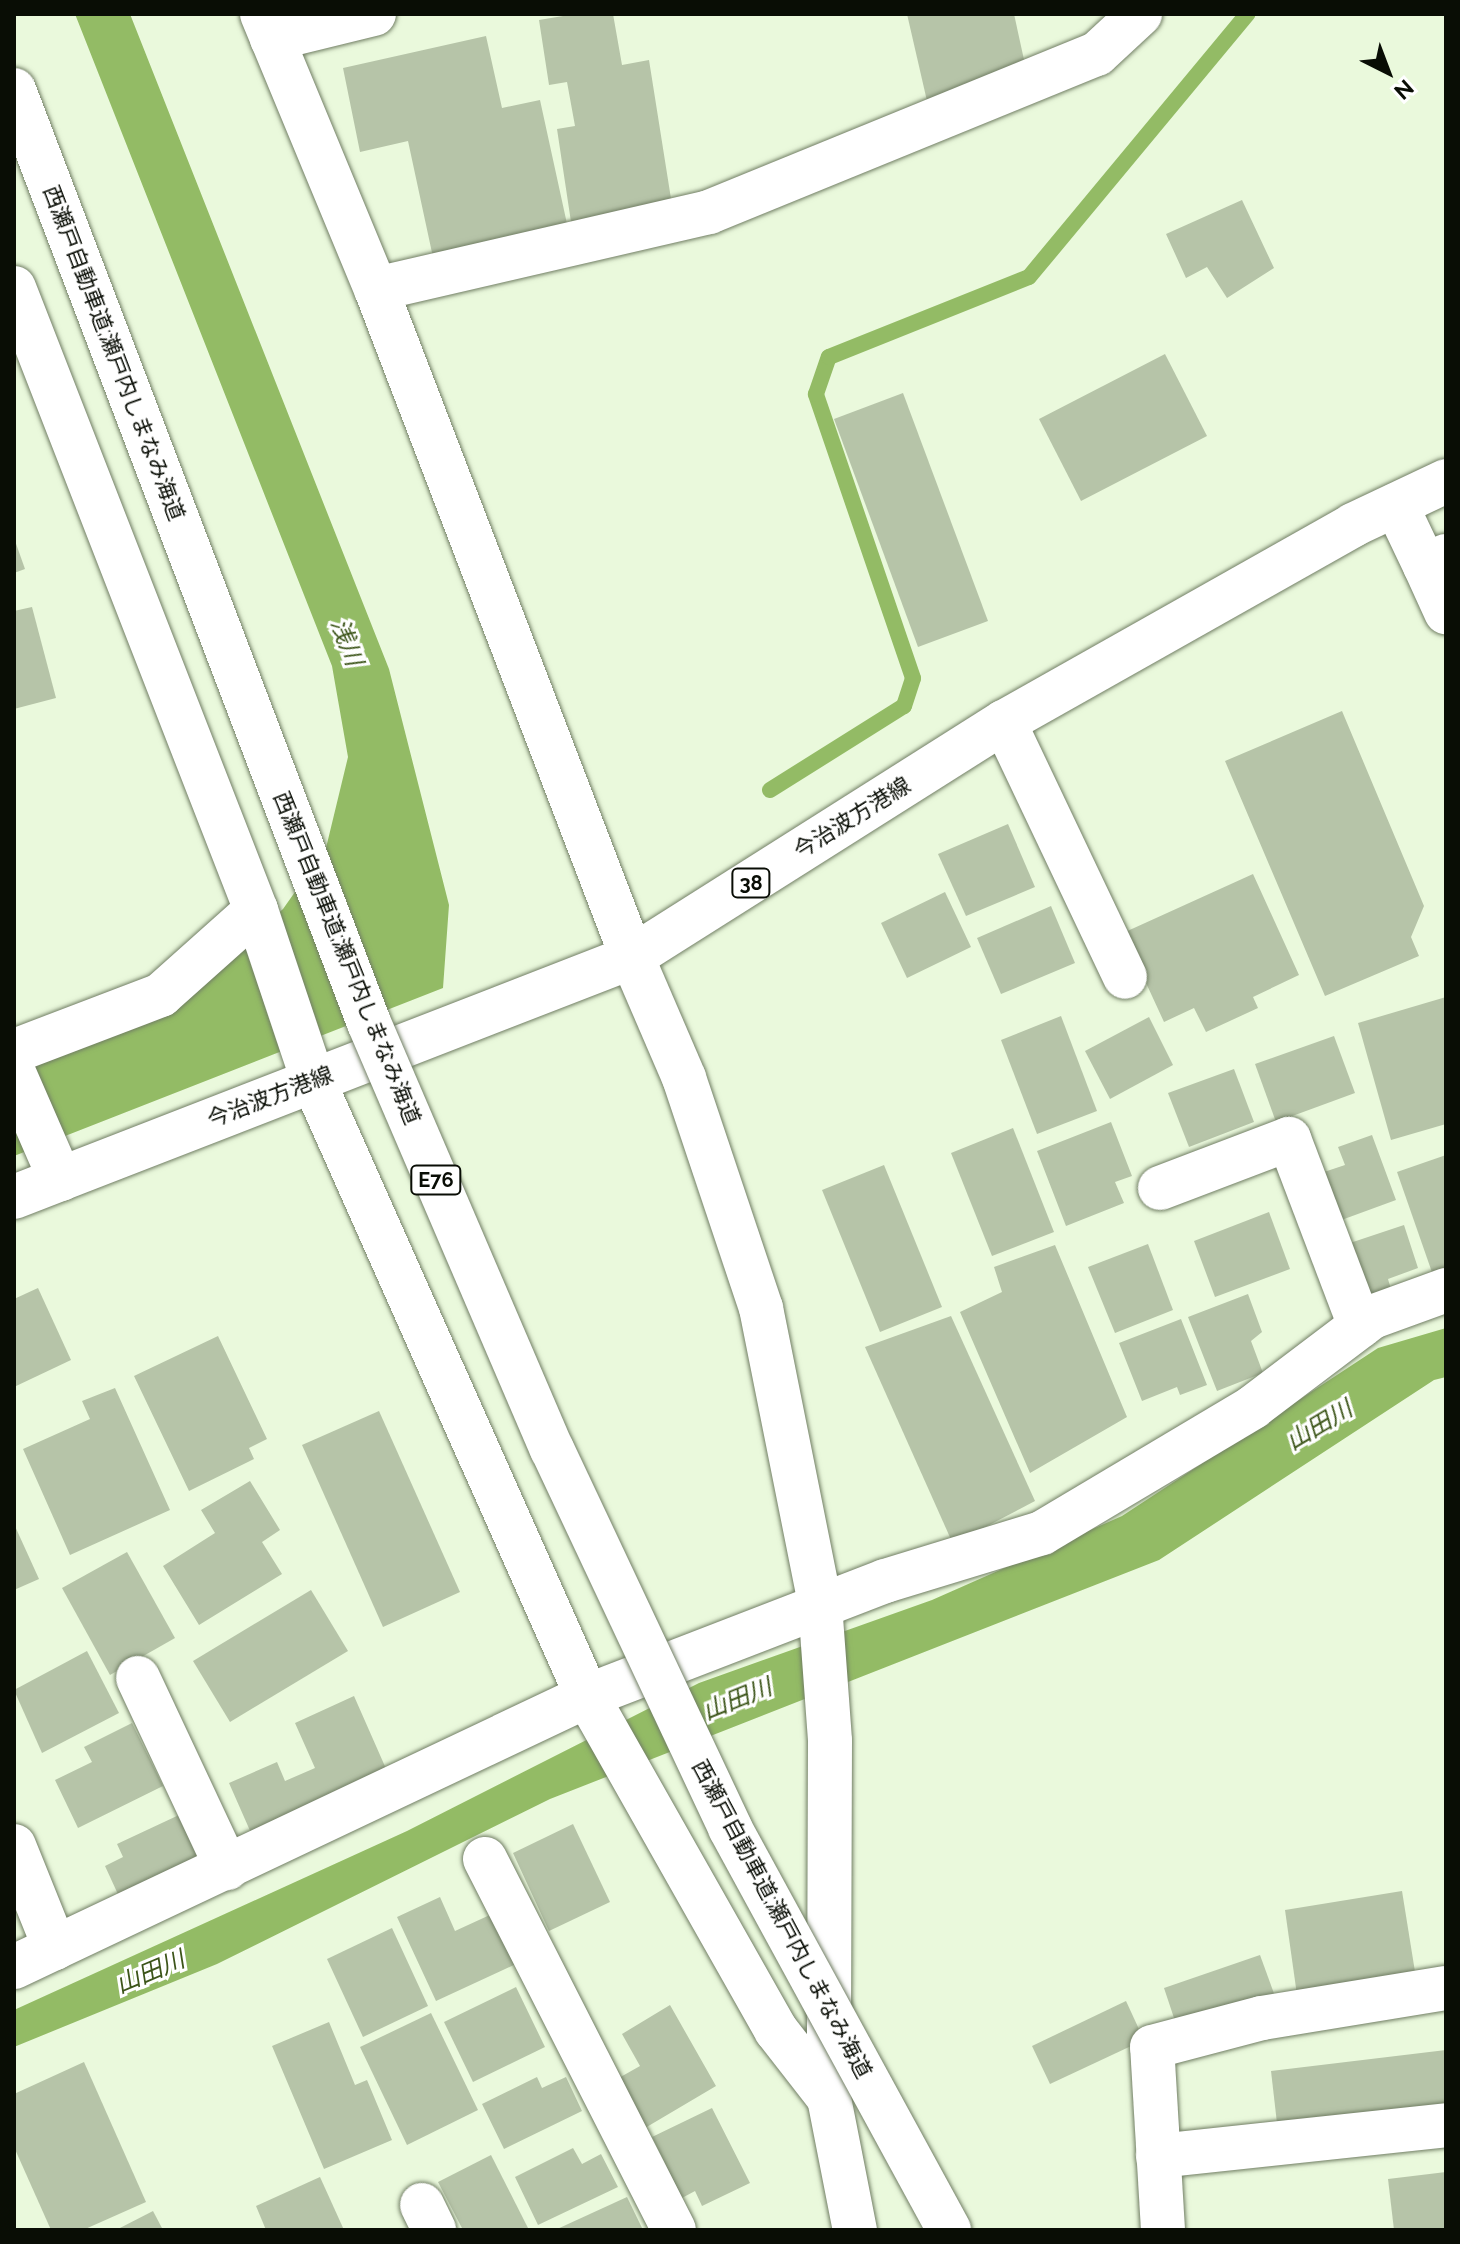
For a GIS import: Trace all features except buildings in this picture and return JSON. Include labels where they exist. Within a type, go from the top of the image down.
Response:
[{"type":"main road","points":[[374,14],[267,26],[376,289],[632,957],[684,1078],[761,1308],[820,1604],[830,1741],[829,2098],[855,2230]]},
{"type":"main road","points":[[376,289],[709,212],[1097,54],[1140,14]]},
{"type":"main road","name":"西瀬戸自動車道;瀬戸内しまなみ海道","points":[[14,90],[369,1023],[545,1435],[730,1828],[949,2230]]},
{"type":"main road","points":[[14,288],[256,910],[313,1080],[587,1696],[776,2030],[829,2098]]},
{"type":"main road","name":"今治波方港線","points":[[14,1197],[632,957],[1004,722],[1396,505],[1446,481]]},
{"type":"main road","points":[[1396,505],[1435,561],[1446,612]]},
{"type":"main road","points":[[1004,722],[1125,977]]},
{"type":"main road","points":[[14,1051],[161,995],[256,910]]},
{"type":"main road","points":[[14,1073],[59,1177]]},
{"type":"main road","points":[[1160,1188],[1289,1139],[1360,1326]]},
{"type":"main road","points":[[14,1967],[587,1696],[820,1604],[1042,1533],[1253,1407],[1360,1326],[1446,1290]]},
{"type":"main road","points":[[138,1678],[227,1868]]},
{"type":"main road","points":[[14,1846],[55,1948]]},
{"type":"main road","points":[[485,1859],[674,2230]]},
{"type":"main road","points":[[1163,2230],[1152,2047],[1262,2018],[1446,1988]]},
{"type":"main road","points":[[1158,2156],[1446,2125]]},
{"type":"water","name":"浅川","points":[[75,14],[130,14],[389,669],[449,905],[443,988],[14,1156],[14,1073],[227,958],[283,909],[326,848],[348,757],[332,666]]},
{"type":"water","name":"山田川","points":[[1446,1328],[1446,1377],[1434,1380],[1159,1560],[550,1799],[217,1964],[14,2047],[14,2010],[407,1831],[699,1683],[932,1600],[1122,1516],[1378,1348]]},
{"type":"waterway","points":[[770,790],[904,706],[913,678],[816,394],[829,357],[1029,277],[1247,14]]}]
